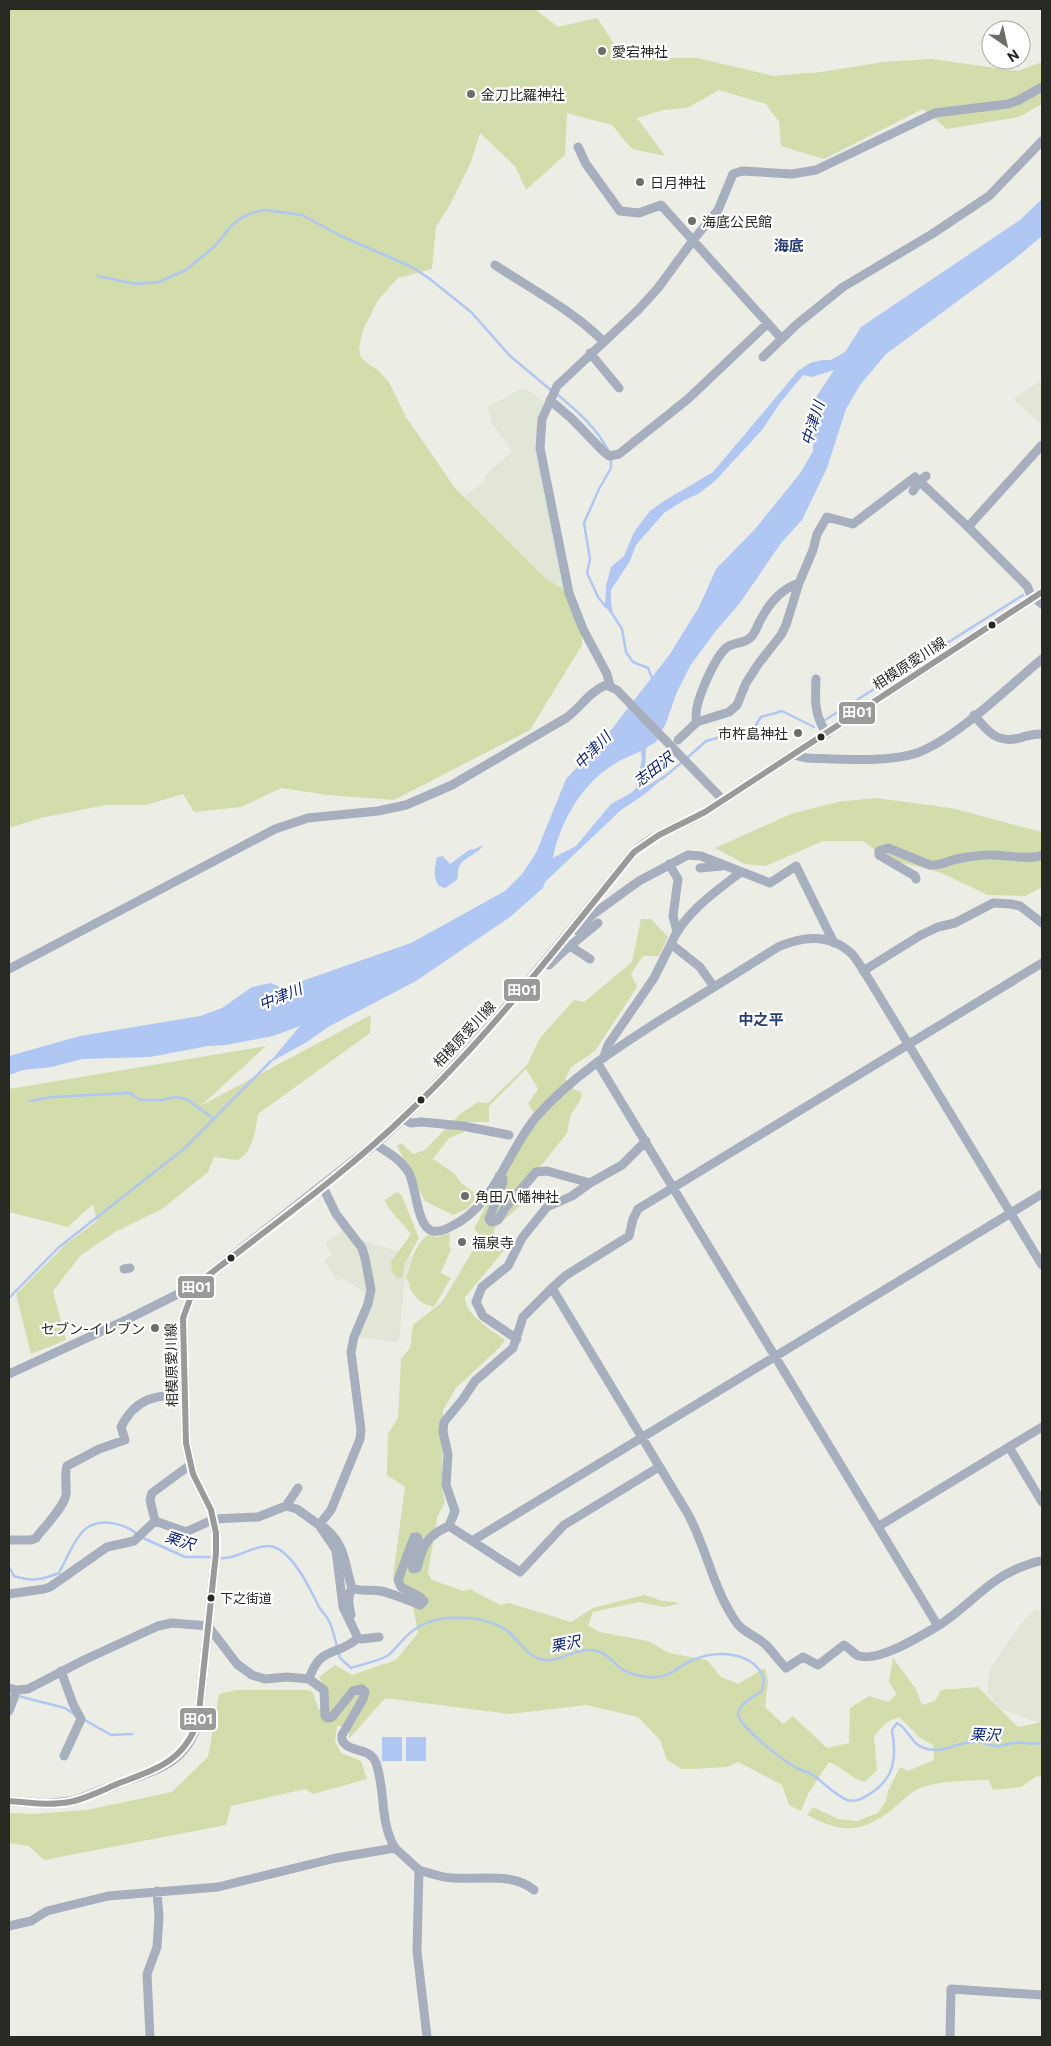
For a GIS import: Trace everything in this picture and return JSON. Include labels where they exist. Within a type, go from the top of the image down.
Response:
[{"type":"main road","name":"相模原愛川線","points":[[208,1626],[215,1566],[216,1534],[214,1519],[190,1464],[186,1443],[183,1318],[193,1291],[212,1272],[375,1144],[402,1119],[484,1034],[634,852],[644,843],[660,832],[696,818],[720,796],[794,755],[1040,598]]},
{"type":"main road","points":[[9,1801],[48,1804],[74,1801],[161,1768],[174,1759],[191,1741],[198,1720],[208,1626]]},
{"type":"street","points":[[720,796],[613,688],[583,629],[569,593],[540,448],[542,419],[550,400],[557,386],[638,310],[658,288],[718,210],[733,174],[742,171],[792,174],[816,170],[935,113],[1008,104],[1042,87]]},
{"type":"street","points":[[763,357],[781,338],[824,300],[940,230],[989,196],[1042,142]]},
{"type":"street","points":[[578,147],[586,164],[620,211],[639,213],[660,204],[694,239],[781,338]]},
{"type":"street","points":[[495,265],[590,328],[603,341]]},
{"type":"street","points":[[550,400],[609,456],[619,454],[688,399],[768,323]]},
{"type":"street","points":[[590,353],[618,384]]},
{"type":"street","points":[[968,527],[1042,445]]},
{"type":"street","points":[[678,740],[697,722],[729,712],[737,705],[746,684],[786,625],[817,534],[826,517],[853,524],[915,477],[923,479],[1027,586],[1031,595],[1040,598]]},
{"type":"street","points":[[913,491],[923,479]]},
{"type":"street","points":[[697,722],[695,717],[697,704],[716,663],[725,649],[750,639],[776,596],[799,583]]},
{"type":"street","points":[[794,755],[806,758],[879,759],[900,756],[926,748],[960,727],[1042,659]]},
{"type":"street","points":[[816,679],[818,721],[827,734]]},
{"type":"street","points":[[9,969],[275,829],[308,818],[378,811],[406,805],[431,796],[566,718],[595,691],[606,685],[613,688]]},
{"type":"street","points":[[974,715],[995,738],[1007,740],[1021,738],[1028,734],[1042,734]]},
{"type":"street","points":[[916,879],[916,876],[879,854],[879,851],[888,848],[930,865],[989,855],[1032,858],[1042,855]]},
{"type":"street","points":[[572,929],[578,931],[592,915],[639,881],[680,858],[694,855],[770,883],[796,866],[798,867],[834,943]]},
{"type":"street","points":[[669,864],[678,879],[673,916],[677,932]]},
{"type":"street","points":[[700,868],[723,865]]},
{"type":"street","points":[[600,1059],[654,978],[677,932],[705,899],[741,872]]},
{"type":"street","points":[[863,971],[921,935],[938,927],[955,923],[994,903],[1020,906],[1042,923]]},
{"type":"street","points":[[544,963],[549,965],[598,924]]},
{"type":"street","points":[[375,1144],[396,1158],[404,1167],[413,1183],[422,1221],[427,1228],[434,1231],[447,1229],[470,1216],[482,1203],[520,1139],[539,1114],[600,1059],[778,948],[792,941],[810,938],[839,944],[852,955],[909,1044],[1042,1265]]},
{"type":"street","points":[[671,944],[700,968],[714,987]]},
{"type":"street","points":[[570,946],[590,960]]},
{"type":"street","points":[[352,1588],[356,1590],[372,1589],[382,1591],[420,1605],[423,1604],[424,1601],[420,1597],[401,1587],[398,1580],[414,1537],[418,1539],[412,1565],[415,1569],[427,1539],[449,1526],[455,1511],[446,1485],[448,1454],[443,1432],[444,1422],[464,1399],[475,1381],[513,1348],[522,1317],[552,1288],[566,1276],[629,1236],[635,1213],[1042,963]]},
{"type":"street","points":[[600,1059],[674,1188],[938,1626]]},
{"type":"street","points":[[402,1119],[411,1123],[422,1122],[463,1126],[509,1134]]},
{"type":"street","points":[[517,1339],[484,1316],[476,1302],[482,1288],[508,1266],[522,1238],[547,1207],[572,1196],[590,1183],[629,1161],[646,1141]]},
{"type":"street","points":[[499,1176],[503,1178],[503,1182],[490,1213],[489,1219],[491,1222],[498,1220],[505,1208],[536,1172],[548,1171],[590,1183]]},
{"type":"street","points":[[320,1527],[331,1510],[360,1439],[361,1430],[351,1352],[354,1337],[368,1304],[371,1290],[362,1248],[336,1214],[322,1185]]},
{"type":"street","points":[[472,1541],[1042,1194]]},
{"type":"street","points":[[552,1288],[695,1526],[720,1596],[736,1623],[765,1644],[786,1668],[803,1657],[818,1665],[844,1645],[856,1655],[862,1657],[881,1654],[910,1642],[952,1617],[967,1602],[997,1579],[1014,1570],[1042,1560]]},
{"type":"street","points":[[9,1374],[178,1294],[193,1291]]},
{"type":"street","points":[[9,1540],[31,1540],[36,1538],[63,1504],[66,1495],[65,1473],[67,1466],[99,1449],[125,1440],[121,1427],[125,1419],[140,1403],[149,1398],[185,1395]]},
{"type":"street","points":[[879,1526],[1042,1427]]},
{"type":"street","points":[[1009,1447],[1042,1502]]},
{"type":"street","points":[[155,1521],[150,1500],[152,1493],[190,1464]]},
{"type":"street","points":[[449,1526],[520,1572],[564,1525],[659,1466]]},
{"type":"street","points":[[155,1521],[186,1532],[214,1519],[258,1517],[286,1506],[298,1488]]},
{"type":"street","points":[[286,1506],[297,1509],[320,1527],[336,1550],[343,1607],[358,1638]]},
{"type":"street","points":[[9,1594],[44,1589],[107,1547],[134,1541],[155,1521]]},
{"type":"street","points":[[320,1527],[330,1532],[344,1552],[352,1588],[350,1590],[349,1603],[351,1615],[348,1617]]},
{"type":"street","points":[[9,1711],[13,1689],[28,1689],[60,1671],[158,1626],[172,1623],[208,1626],[237,1664],[252,1675],[265,1679],[287,1677],[309,1679],[324,1690],[325,1716],[327,1718],[332,1717],[353,1691],[362,1689],[365,1692],[364,1699],[342,1735],[342,1740],[348,1746],[368,1753],[376,1762],[386,1828],[394,1848],[418,1870],[452,1878],[510,1880],[520,1882],[534,1890]]},
{"type":"street","points":[[309,1679],[322,1656],[332,1650],[342,1648],[358,1638],[379,1637]]},
{"type":"street","points":[[60,1671],[73,1704],[82,1719],[64,1756]]},
{"type":"street","points":[[9,1926],[26,1923],[47,1911],[108,1896],[218,1887],[336,1858],[394,1848]]},
{"type":"street","points":[[418,1870],[417,1951],[427,2037]]},
{"type":"street","points":[[150,2037],[147,1974],[158,1942],[157,1891]]},
{"type":"street","points":[[950,2037],[951,1989],[1042,1995]]},
{"type":"shaded area","points":[[1042,380],[1042,425],[1013,399]]},
{"type":"shaded area","points":[[521,389],[528,390],[544,402],[537,430],[537,441],[570,609],[455,503],[485,481],[486,475],[512,451],[491,422],[490,412],[487,407]]},
{"type":"shaded area","points":[[345,1228],[360,1250],[368,1294],[342,1278],[337,1281],[324,1260],[332,1256],[325,1243]]},
{"type":"shaded area","points":[[359,1239],[412,1256],[405,1278],[399,1340],[397,1342],[356,1337],[372,1298]]},
{"type":"shaded area","points":[[1035,1609],[1042,1612],[1042,1724],[999,1708],[988,1693],[988,1678],[991,1667],[1020,1625]]},
{"type":"green space","points":[[9,9],[535,9],[558,27],[597,18],[621,54],[640,58],[698,58],[773,76],[821,72],[884,62],[931,59],[981,66],[981,70],[1018,71],[1031,70],[1031,66],[1042,62],[1042,104],[1019,117],[947,129],[923,109],[824,159],[781,146],[779,122],[766,104],[719,90],[687,108],[664,110],[637,118],[665,156],[632,149],[612,125],[567,113],[565,155],[526,190],[515,166],[480,133],[471,162],[451,203],[436,227],[432,269],[398,278],[378,300],[363,330],[359,349],[361,357],[378,370],[389,382],[406,417],[455,488],[545,578],[566,592],[574,605],[580,626],[582,645],[530,730],[394,800],[328,795],[281,788],[241,807],[194,812],[183,794],[146,805],[106,805],[41,818],[9,828]]},
{"type":"green space","points":[[875,798],[951,808],[1042,832],[1042,887],[1025,896],[988,895],[939,872],[887,859],[863,841],[823,841],[766,866],[745,864],[715,848],[791,814],[837,802]]},
{"type":"green space","points":[[641,919],[651,919],[668,937],[659,956],[643,956],[631,974],[637,987],[595,1051],[571,1067],[565,1079],[575,1090],[581,1092],[581,1099],[571,1114],[567,1133],[514,1200],[521,1205],[494,1229],[494,1235],[506,1239],[507,1247],[465,1297],[466,1304],[474,1316],[505,1340],[500,1347],[456,1388],[443,1410],[442,1489],[445,1501],[437,1518],[428,1573],[432,1580],[463,1591],[470,1589],[500,1605],[509,1603],[571,1622],[593,1608],[644,1595],[663,1601],[676,1602],[678,1604],[664,1607],[639,1602],[593,1612],[588,1626],[600,1632],[648,1641],[669,1653],[707,1660],[721,1677],[738,1684],[765,1668],[768,1681],[765,1707],[783,1724],[793,1716],[827,1748],[849,1743],[850,1708],[869,1696],[888,1702],[897,1694],[889,1682],[893,1658],[916,1689],[922,1705],[935,1701],[941,1690],[978,1687],[1018,1727],[1042,1722],[1042,1777],[1037,1776],[1021,1787],[993,1790],[989,1780],[933,1784],[916,1790],[881,1818],[860,1827],[840,1828],[807,1815],[813,1807],[838,1819],[857,1821],[878,1813],[886,1801],[888,1791],[900,1767],[908,1771],[934,1760],[933,1745],[920,1738],[899,1717],[887,1722],[874,1736],[877,1770],[864,1782],[829,1762],[808,1794],[801,1811],[789,1805],[782,1785],[738,1762],[727,1767],[682,1769],[667,1760],[660,1740],[638,1717],[586,1705],[510,1714],[385,1698],[349,1739],[349,1727],[337,1726],[335,1741],[341,1753],[361,1761],[367,1779],[313,1794],[305,1789],[231,1806],[226,1825],[44,1860],[29,1846],[9,1843],[9,1813],[31,1814],[87,1810],[172,1792],[208,1757],[219,1694],[236,1690],[306,1690],[312,1691],[319,1710],[328,1707],[324,1687],[319,1677],[335,1665],[352,1675],[396,1660],[418,1633],[411,1595],[393,1577],[405,1487],[387,1475],[388,1434],[398,1418],[401,1359],[410,1348],[413,1325],[442,1302],[481,1237],[474,1229],[504,1173],[539,1120],[528,1104],[538,1089],[526,1069],[489,1106],[489,1122],[467,1122],[464,1132],[449,1138],[433,1159],[454,1173],[461,1183],[478,1195],[467,1209],[453,1215],[425,1201],[397,1146],[401,1143],[413,1154],[425,1150],[460,1114],[478,1102],[488,1103],[527,1065],[540,1038],[574,1000],[584,1002],[632,962]]},
{"type":"green space","points":[[371,1015],[370,1033],[258,1114],[251,1146],[243,1156],[238,1160],[214,1157],[208,1172],[162,1209],[115,1232],[81,1255],[53,1291],[66,1340],[31,1354],[16,1294],[66,1244],[97,1221],[93,1204],[68,1227],[9,1212],[9,1089],[266,1046],[202,1105]]},
{"type":"green space","points":[[397,1192],[402,1196],[419,1238],[405,1263],[402,1278],[397,1278],[392,1272],[391,1262],[411,1234],[387,1206],[385,1200]]},
{"type":"green space","points":[[450,1233],[449,1245],[451,1249],[441,1273],[451,1278],[434,1307],[422,1303],[417,1298],[409,1287],[410,1285],[406,1278],[414,1255],[423,1239],[428,1235],[438,1237]]},
{"type":"water","name":"中津川","points":[[1042,199],[1042,236],[1012,261],[886,354],[860,385],[846,409],[827,468],[802,520],[781,543],[740,603],[715,632],[690,666],[656,742],[646,748],[645,770],[639,791],[674,769],[645,794],[621,810],[545,882],[543,888],[510,917],[416,981],[328,1027],[307,1042],[269,1063],[300,1026],[273,1036],[226,1045],[208,1046],[150,1057],[82,1059],[52,1067],[23,1070],[9,1075],[9,1056],[80,1036],[200,1016],[222,1008],[252,987],[271,983],[282,988],[411,943],[505,891],[522,874],[536,853],[566,779],[604,739],[670,654],[699,607],[716,569],[756,528],[801,472],[813,451],[816,397],[834,370],[812,377],[803,375],[780,403],[762,430],[714,482],[698,494],[665,512],[636,545],[630,561],[611,590],[614,618],[605,606],[606,586],[611,567],[624,556],[634,532],[650,511],[713,472],[798,371],[810,363],[831,360],[845,352],[861,327],[1020,220]],"holes":[[[641,751],[642,759],[636,788],[631,793],[611,804],[576,846],[553,858],[560,832],[566,819],[590,784],[599,775],[621,760]]]},
{"type":"water","points":[[481,846],[479,850],[466,858],[461,864],[458,869],[457,880],[445,888],[439,886],[435,876],[437,857],[443,856],[450,864],[469,850]]},
{"type":"water","points":[[382,1737],[402,1737],[402,1761],[382,1761]]},
{"type":"water","points":[[406,1737],[426,1737],[426,1761],[406,1761]]},
{"type":"waterway","points":[[97,276],[136,284],[159,282],[186,270],[216,245],[231,226],[241,218],[265,210],[302,215],[341,236],[412,267],[430,279],[471,312],[510,356],[552,391]]},
{"type":"waterway","points":[[557,394],[592,427],[608,450]]},
{"type":"waterway","points":[[606,607],[598,597],[587,573],[590,559],[584,523],[599,489],[611,468],[611,458]]},
{"type":"waterway","name":"志田沢","points":[[825,720],[1023,595]]},
{"type":"waterway","points":[[613,615],[622,629],[626,652],[633,662],[648,668],[652,678]]},
{"type":"waterway","name":"志田沢","points":[[687,758],[706,741],[754,728],[761,717],[782,711],[814,727]]},
{"type":"waterway","name":"志田沢","points":[[662,779],[682,762]]},
{"type":"waterway","points":[[9,1298],[58,1248],[185,1148],[271,1061]]},
{"type":"waterway","points":[[30,1101],[53,1097],[130,1093],[140,1100],[163,1100],[175,1097],[186,1099],[214,1119]]},
{"type":"waterway","name":"栗沢","points":[[9,1567],[14,1576],[31,1580],[42,1579],[59,1573],[80,1535],[94,1524],[114,1523],[126,1527],[137,1534]]},
{"type":"waterway","name":"栗沢","points":[[141,1537],[185,1557],[214,1557]]},
{"type":"waterway","name":"栗沢","points":[[219,1558],[231,1557],[256,1548],[268,1546],[284,1553],[298,1569],[319,1607],[328,1619],[337,1647]]},
{"type":"waterway","name":"栗沢","points":[[339,1653],[340,1658],[351,1668],[389,1655],[405,1637],[421,1625],[440,1619],[457,1618],[482,1620],[498,1625],[512,1635],[533,1656],[543,1660],[556,1659],[582,1651],[594,1650],[606,1655],[626,1672],[644,1677],[663,1676],[693,1660],[703,1657],[723,1654],[734,1655],[752,1663],[764,1679],[762,1691],[747,1701],[739,1710],[740,1720],[754,1735],[784,1760],[813,1775],[838,1795],[850,1801],[858,1800],[868,1795],[877,1789],[889,1775],[894,1759],[892,1730],[897,1723],[916,1743],[931,1750],[973,1742],[996,1746],[1013,1743],[1042,1743]]},
{"type":"waterway","points":[[18,1696],[65,1708],[74,1714]]},
{"type":"waterway","points":[[83,1719],[111,1735],[132,1734]]},
{"type":"transit line","name":"田01","points":[[9,1801],[50,1804],[66,1803],[144,1774],[166,1763],[176,1755],[192,1735],[198,1721],[216,1553],[216,1533],[211,1510],[193,1474],[186,1443],[183,1318],[193,1291],[201,1281],[359,1157],[385,1135],[440,1082],[526,986],[634,852],[659,835],[705,812],[1042,592]]},
{"type":"place","name":"愛宕神社","points":[[602,51]]},
{"type":"place","name":"金刀比羅神社","points":[[471,94]]},
{"type":"place","name":"日月神社","points":[[640,182]]},
{"type":"place","name":"海底公民館","points":[[692,221]]},
{"type":"place","name":"市杵島神社","points":[[798,733]]},
{"type":"place","name":"角田八幡神社","points":[[465,1196]]},
{"type":"place","name":"福泉寺","points":[[462,1242]]},
{"type":"place","name":"セブン-イレブン","points":[[155,1328]]},
{"type":"place","name":"下之街道","points":[[211,1598]]},
{"type":"district","name":"海底","points":[[789,245]]},
{"type":"district","name":"中之平","points":[[761,1019]]}]
